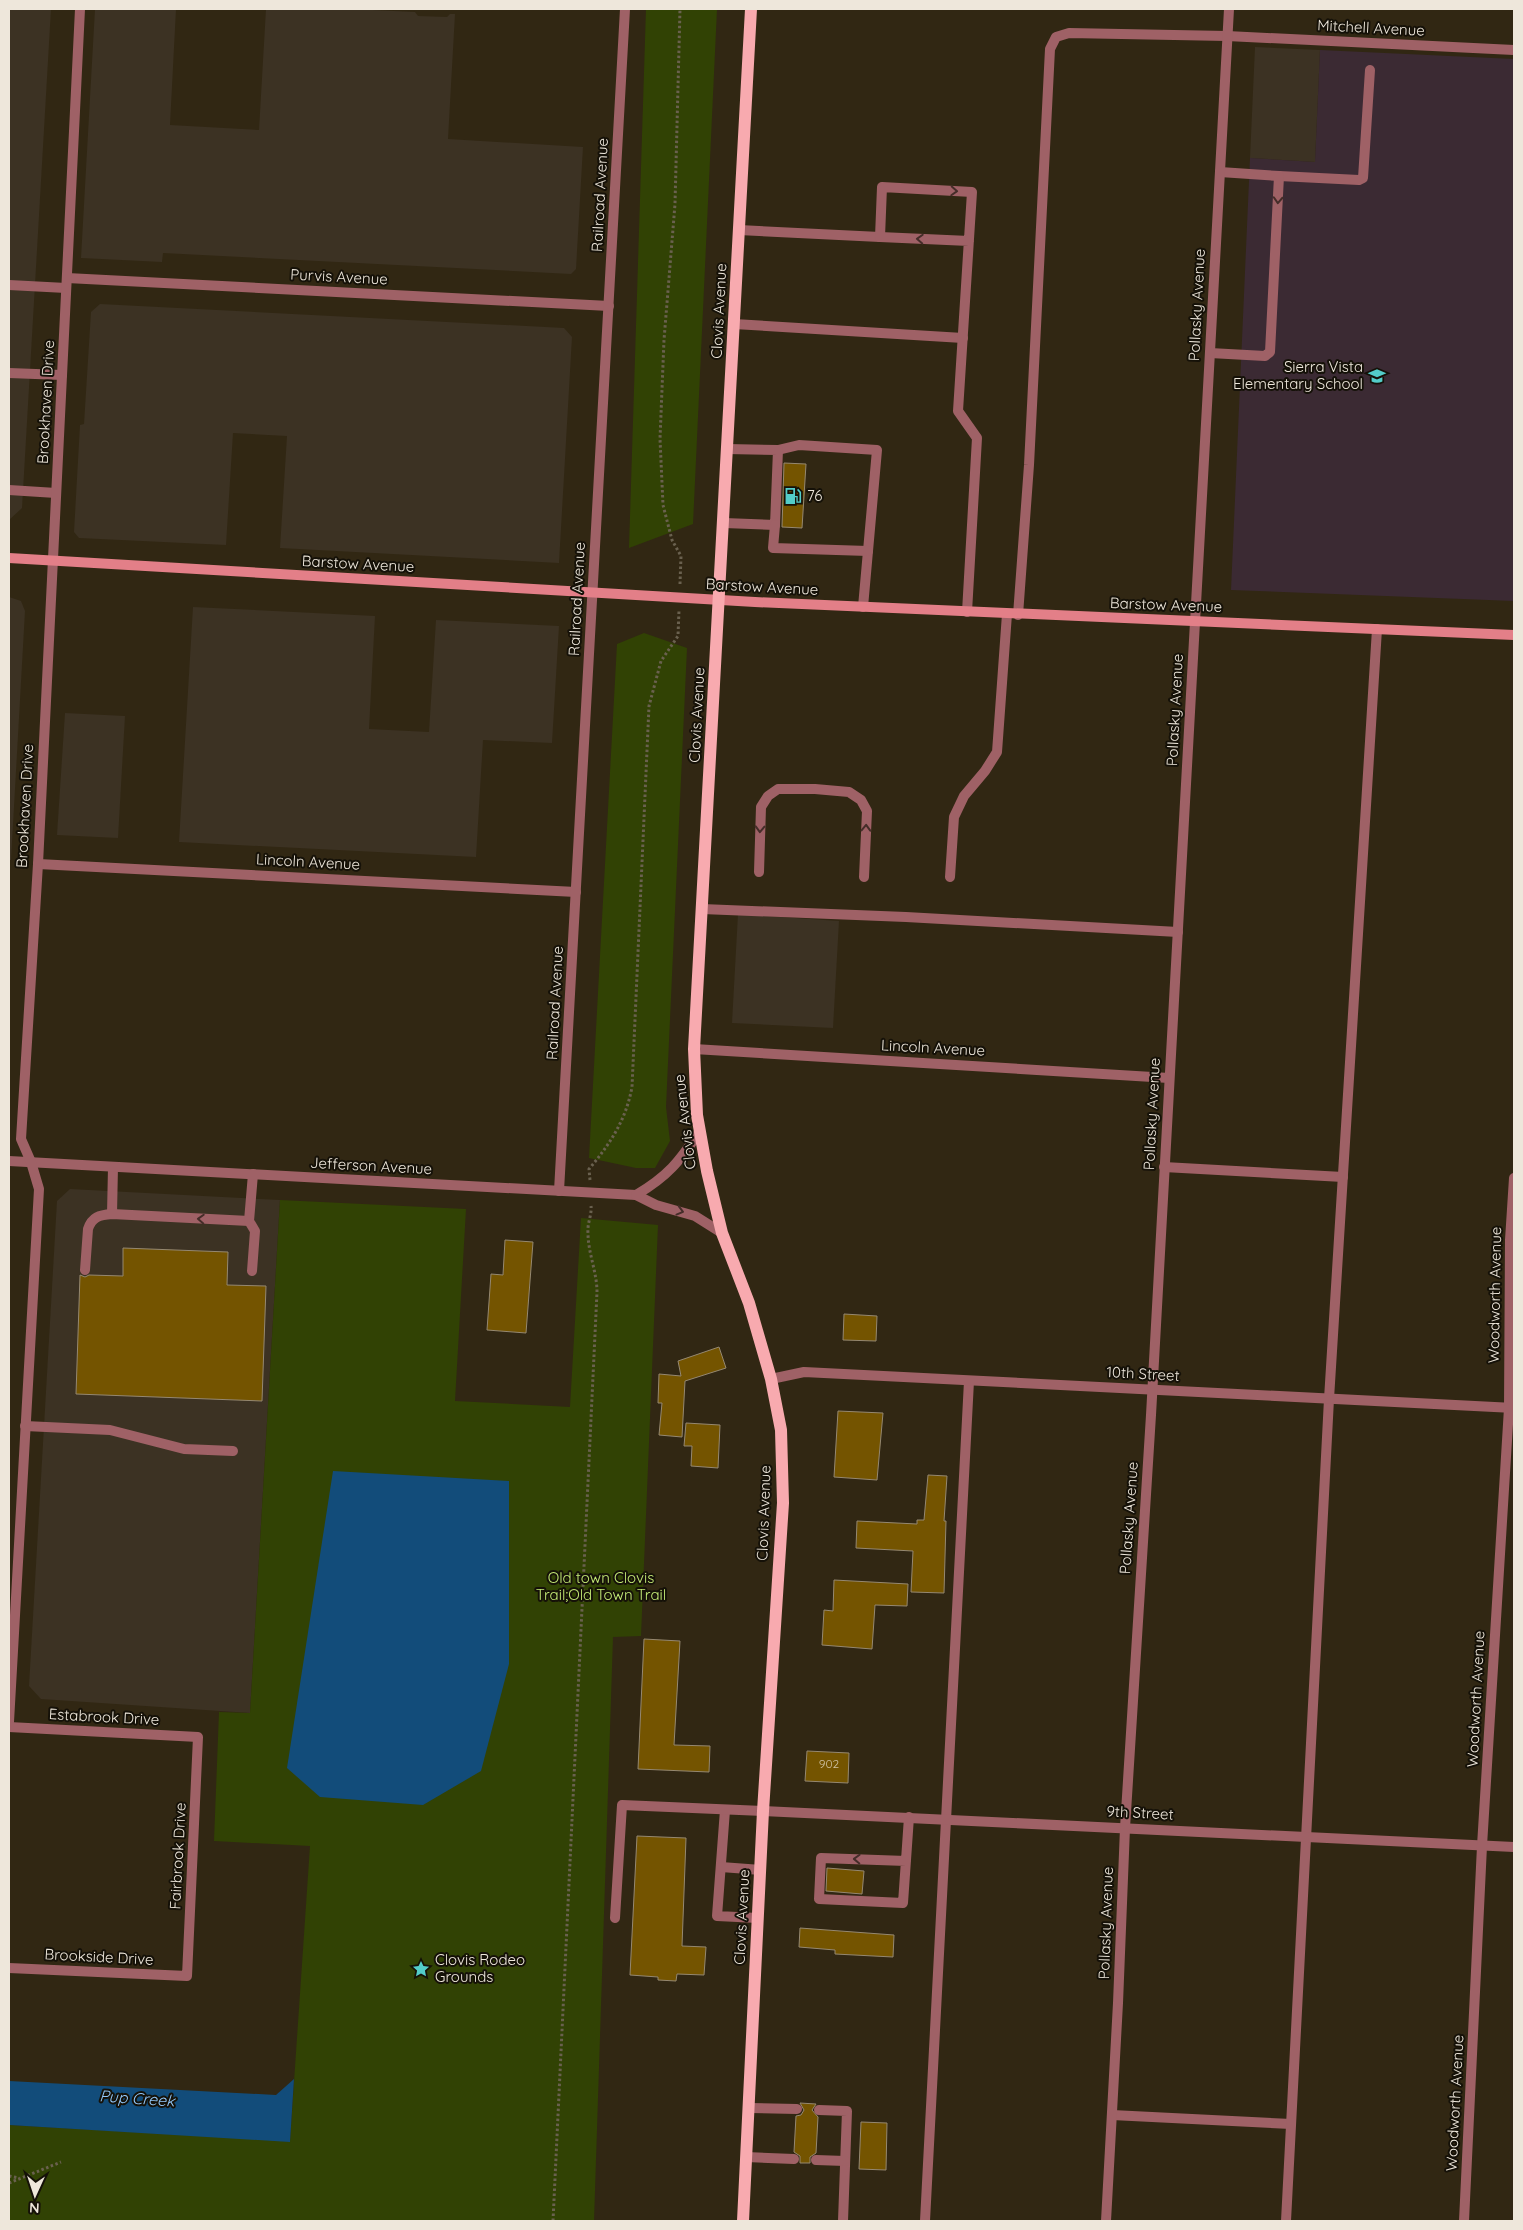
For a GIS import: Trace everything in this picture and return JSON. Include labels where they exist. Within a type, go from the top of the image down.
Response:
[{"type":"main road","name":"Clovis Avenue","points":[[743,2221],[763,1811],[783,1503],[781,1430],[771,1379],[749,1303],[722,1233],[706,1172],[699,1132],[694,1049],[751,9]]},
{"type":"main road","name":"Barstow Avenue","points":[[9,558],[680,598],[1006,614],[1195,620],[1514,635]]},
{"type":"street","name":"Brookhaven Drive","points":[[9,1722],[38,1189],[31,1162],[21,1139],[38,864],[80,9]]},
{"type":"street","name":"Railroad Avenue","points":[[559,1191],[626,9]]},
{"type":"street","name":"Pollasky Avenue","points":[[1106,2221],[1125,1828],[1152,1390],[1229,9]]},
{"type":"street","name":"Mitchell Avenue","points":[[1018,614],[1029,465],[1050,49],[1056,37],[1069,33],[1227,36],[1514,50]]},
{"type":"street","points":[[1220,172],[1359,180],[1363,178],[1370,70]]},
{"type":"street","points":[[1210,353],[1265,356],[1270,352],[1279,176]]},
{"type":"street","points":[[880,237],[882,186],[972,192],[958,412],[977,438],[967,612]]},
{"type":"street","points":[[739,230],[969,241]]},
{"type":"street","name":"Purvis Avenue","points":[[9,285],[67,283],[609,306]]},
{"type":"street","points":[[734,324],[962,338]]},
{"type":"street","points":[[9,373],[62,375]]},
{"type":"street","points":[[728,449],[778,450],[799,445],[877,450],[863,607]]},
{"type":"street","points":[[778,450],[773,548],[868,551]]},
{"type":"street","points":[[9,490],[56,494]]},
{"type":"street","points":[[724,522],[774,525]]},
{"type":"street","points":[[950,877],[954,817],[964,796],[985,771],[997,752],[1006,614]]},
{"type":"street","points":[[1286,2221],[1329,1399],[1378,630]]},
{"type":"street","points":[[759,872],[761,807],[768,796],[778,789],[815,789],[849,792],[861,800],[867,811],[864,877]]},
{"type":"street","name":"Lincoln Avenue","points":[[38,864],[576,892]]},
{"type":"street","points":[[702,909],[906,917],[1178,932]]},
{"type":"street","name":"Lincoln Avenue","points":[[694,1049],[1169,1078]]},
{"type":"street","points":[[636,1195],[664,1177],[676,1165],[699,1132]]},
{"type":"street","name":"Jefferson Avenue","points":[[9,1161],[636,1195],[656,1205],[695,1216],[722,1233]]},
{"type":"street","points":[[112,1214],[113,1167]]},
{"type":"street","points":[[1164,1167],[1343,1177]]},
{"type":"street","points":[[252,1271],[255,1231],[249,1221],[254,1174]]},
{"type":"street","name":"Woodworth Avenue","points":[[1464,2221],[1482,1846],[1512,1408],[1510,1240],[1514,1178]]},
{"type":"street","points":[[85,1270],[90,1223],[97,1216],[112,1214],[249,1221]]},
{"type":"street","name":"10th Street","points":[[771,1379],[806,1372],[1512,1408]]},
{"type":"street","points":[[925,2221],[970,1381]]},
{"type":"street","points":[[25,1426],[110,1430],[184,1449],[233,1451]]},
{"type":"street","name":"Estabrook Drive","points":[[9,1727],[198,1737]]},
{"type":"street","name":"Fairbrook Drive","points":[[187,1976],[198,1737]]},
{"type":"street","name":"9th Street","points":[[614,1918],[622,1805],[909,1817],[1514,1847]]},
{"type":"street","points":[[725,1810],[718,1916],[758,1918]]},
{"type":"street","points":[[906,1861],[821,1858],[819,1899],[903,1903],[906,1861],[909,1817]]},
{"type":"street","points":[[721,1867],[761,1870]]},
{"type":"street","name":"Brookside Drive","points":[[9,1968],[187,1976]]},
{"type":"street","points":[[749,2108],[797,2110]]},
{"type":"street","points":[[819,2110],[847,2112],[842,2221]]},
{"type":"street","points":[[1112,2114],[1291,2124]]},
{"type":"street","points":[[746,2158],[794,2159]]},
{"type":"street","points":[[816,2160],[845,2161]]},
{"type":"path","points":[[552,2221],[597,1292],[596,1274],[587,1232],[591,1214],[589,1169],[606,1148],[620,1126],[629,1103],[632,1087],[649,706],[661,661],[678,636],[681,556],[672,540],[663,505],[660,439],[664,340],[675,204],[680,9]]},
{"type":"path","points":[[9,2183],[61,2162]]},
{"type":"path","points":[[9,2176],[19,2178]]},
{"type":"shaded area","points":[[9,9],[51,9],[22,508],[9,520]]},
{"type":"shaded area","points":[[95,9],[176,9],[170,125],[259,130],[266,9],[352,9],[415,12],[418,16],[447,17],[450,14],[455,14],[448,139],[583,147],[576,269],[571,274],[163,253],[162,262],[81,258]]},
{"type":"shaded area","points":[[1255,47],[1320,50],[1315,162],[1250,158]]},
{"type":"shaded area","name":"Sierra Vista Elementary School","points":[[1320,50],[1514,59],[1514,601],[1231,590],[1250,158],[1315,162]]},
{"type":"shaded area","points":[[100,304],[564,328],[572,337],[559,563],[280,548],[287,436],[233,433],[226,545],[79,538],[74,532],[80,425],[84,424],[91,312]]},
{"type":"shaded area","points":[[9,597],[21,601],[25,611],[11,860],[9,860]]},
{"type":"shaded area","points":[[193,607],[375,616],[369,729],[429,732],[436,620],[559,626],[552,743],[483,740],[476,857],[179,842]]},
{"type":"shaded area","points":[[65,713],[125,716],[118,838],[57,835]]},
{"type":"shaded area","points":[[738,914],[839,921],[833,1028],[732,1023]]},
{"type":"shaded area","points":[[70,1189],[280,1200],[250,1713],[41,1699],[29,1686],[57,1201]]},
{"type":"green space","points":[[646,9],[717,9],[693,524],[629,548]]},
{"type":"green space","points":[[644,633],[687,648],[666,1107],[670,1141],[655,1168],[636,1168],[589,1158],[617,644]]},
{"type":"green space","name":"Old town Clovis Trail;Old Town Trail","points":[[280,1200],[466,1209],[455,1401],[570,1407],[581,1218],[658,1225],[641,1636],[613,1637],[594,2221],[9,2221],[9,2125],[290,2141],[310,1846],[214,1841],[219,1712],[250,1713]]},
{"type":"water","points":[[333,1471],[509,1481],[509,1664],[481,1771],[423,1805],[320,1797],[287,1768]]},
{"type":"water","name":"Pup Creek","points":[[294,2079],[290,2142],[9,2125],[9,2081],[276,2095]]},
{"type":"building","points":[[784,463],[806,464],[802,528],[782,527]]},
{"type":"building","points":[[505,1240],[533,1242],[526,1333],[487,1330],[491,1274],[503,1275]]},
{"type":"building","points":[[123,1248],[228,1252],[227,1285],[266,1286],[262,1401],[76,1394],[80,1275],[85,1277],[89,1275],[123,1276]]},
{"type":"building","points":[[844,1314],[877,1316],[876,1341],[843,1340]]},
{"type":"building","points":[[719,1347],[726,1368],[685,1381],[682,1437],[659,1435],[662,1403],[658,1403],[659,1374],[681,1376],[678,1361]]},
{"type":"building","points":[[838,1411],[883,1413],[877,1480],[834,1477]]},
{"type":"building","points":[[686,1423],[720,1425],[718,1468],[691,1466],[692,1446],[684,1446]]},
{"type":"building","points":[[928,1475],[947,1476],[944,1521],[946,1521],[944,1593],[911,1592],[913,1551],[856,1548],[857,1521],[917,1524],[917,1520],[924,1520]]},
{"type":"building","points":[[834,1580],[908,1584],[907,1606],[875,1605],[872,1649],[822,1645],[824,1610],[833,1611]]},
{"type":"building","points":[[644,1639],[680,1641],[674,1745],[710,1746],[709,1772],[638,1769]]},
{"type":"building","points":[[807,1751],[849,1753],[848,1783],[805,1781]]},
{"type":"building","points":[[637,1836],[686,1838],[682,1946],[706,1947],[704,1975],[677,1974],[676,1981],[658,1980],[658,1977],[630,1975]]},
{"type":"building","points":[[827,1868],[864,1871],[862,1894],[826,1891]]},
{"type":"building","points":[[800,1928],[894,1935],[893,1957],[835,1954],[835,1950],[799,1947]]},
{"type":"building","points":[[800,2103],[816,2104],[812,2110],[818,2117],[816,2153],[810,2157],[810,2163],[800,2163],[800,2156],[794,2152],[796,2116],[801,2115],[804,2110]]},
{"type":"building","points":[[861,2122],[887,2123],[886,2170],[859,2169]]},
{"type":"place","name":"Sierra Vista Elementary School","points":[[1377,376]]},
{"type":"place","name":"76","points":[[793,496]]},
{"type":"place","name":"Clovis Rodeo Grounds","points":[[421,1969]]}]
